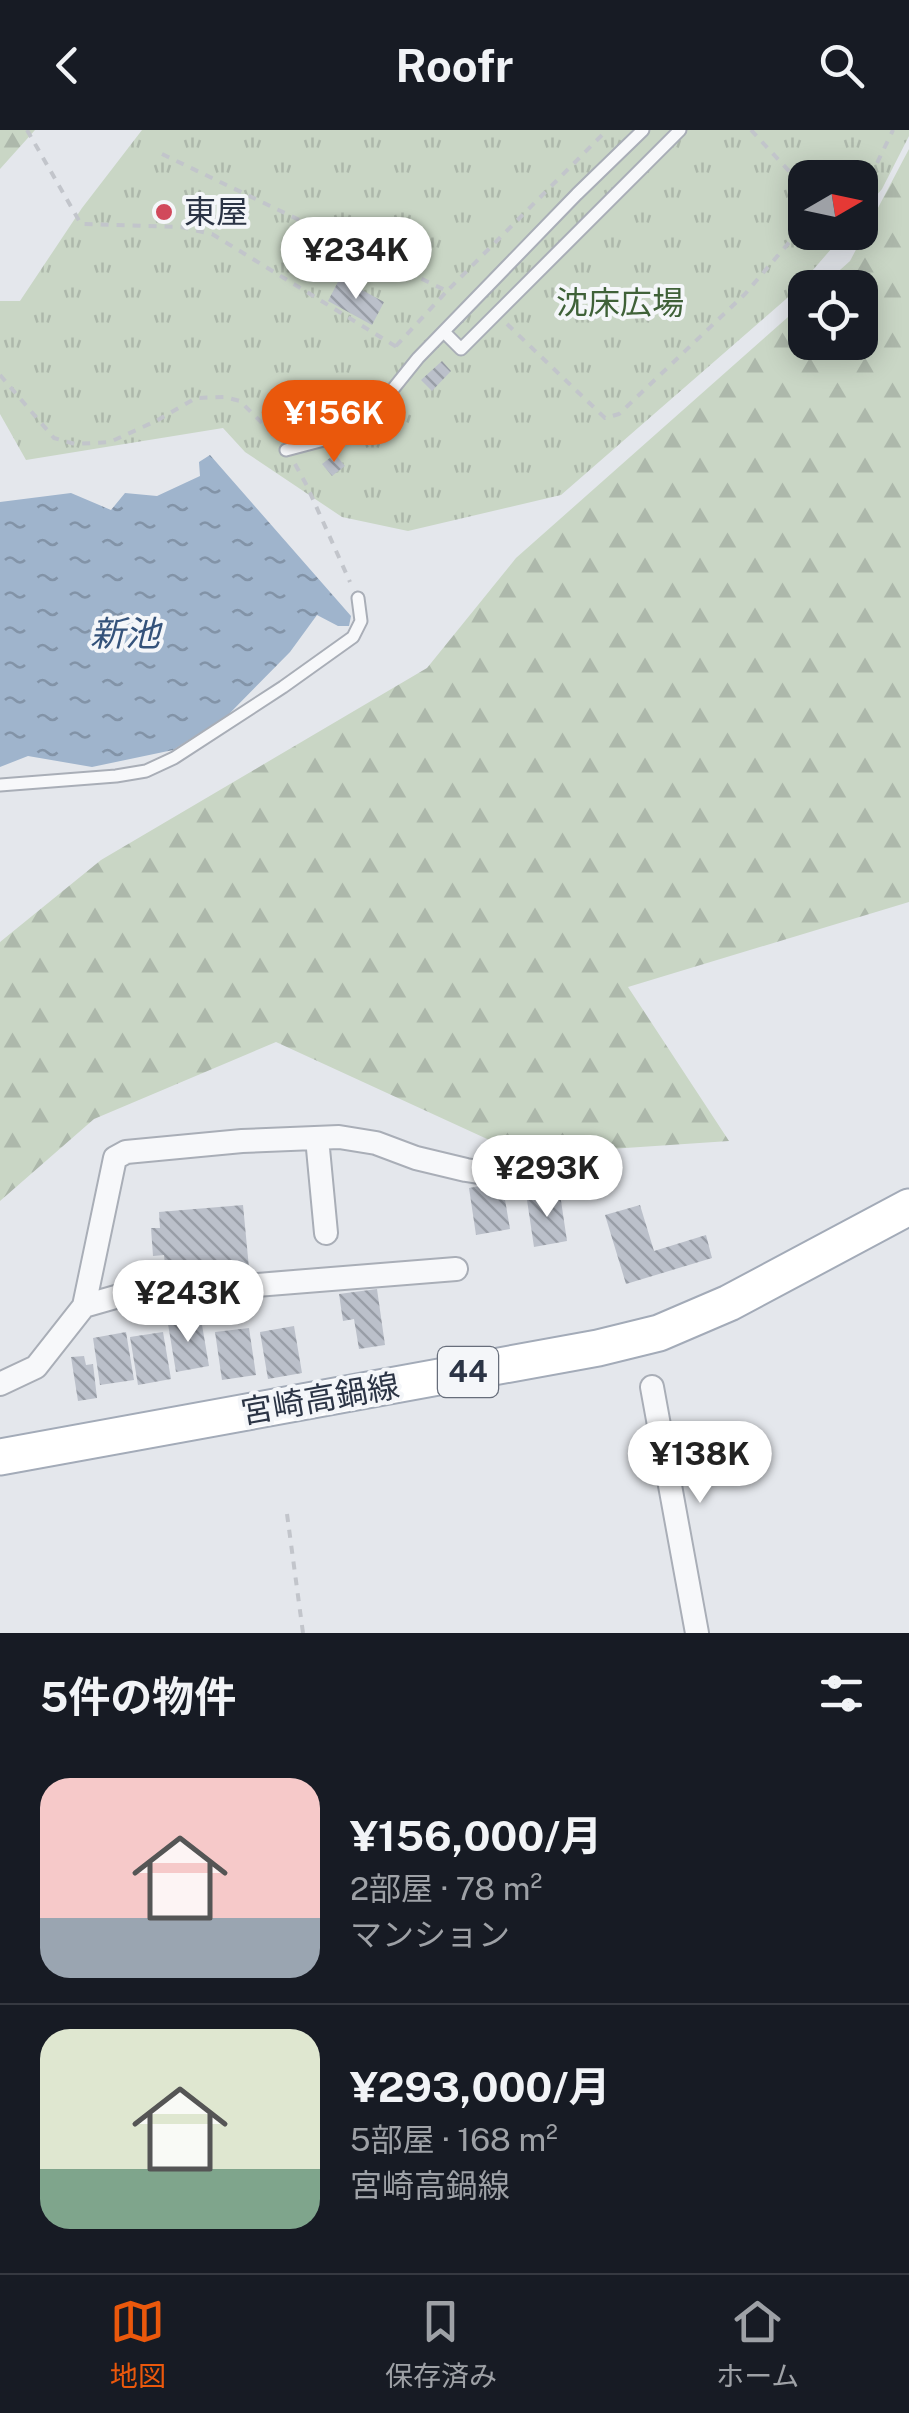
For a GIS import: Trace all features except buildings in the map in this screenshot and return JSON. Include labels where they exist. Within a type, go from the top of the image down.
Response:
[{"type":"main road","name":"宮崎高鍋線","points":[[0,1457],[659,1334],[729,1303],[909,1207]]},
{"type":"street","points":[[0,1384],[36,1368],[84,1306],[116,1158],[126,1152],[339,1137],[498,1175],[587,1184]]},
{"type":"street","points":[[318,1138],[326,1234]]},
{"type":"street","points":[[84,1306],[119,1296],[456,1269]]},
{"type":"street","points":[[652,1388],[697,1633]]},
{"type":"lane","points":[[286,450],[324,440],[389,394],[418,358],[644,130]]},
{"type":"lane","points":[[444,332],[461,349],[680,130]]},
{"type":"lane","points":[[0,785],[146,772],[174,758],[353,637],[361,622],[358,598]]},
{"type":"path","points":[[27,130],[81,224],[181,227],[212,234],[418,358]]},
{"type":"path","points":[[395,346],[607,130]]},
{"type":"path","points":[[751,130],[788,170]]},
{"type":"path","points":[[878,161],[893,130]]},
{"type":"path","points":[[162,154],[447,291]]},
{"type":"path","points":[[497,315],[605,418],[619,414],[746,294],[788,244]]},
{"type":"path","points":[[0,376],[54,438],[75,444],[110,442],[196,398],[240,401],[266,424],[308,486],[358,598]]},
{"type":"path","points":[[288,1514],[303,1633]]},
{"type":"green space","points":[[0,130],[35,130],[0,169]]},
{"type":"green space","name":"沈床広場","points":[[142,130],[909,130],[878,194],[878,160],[788,160],[788,250],[830,250],[813,270],[788,270],[788,297],[561,495],[408,531],[342,517],[245,452],[223,428],[26,460],[0,414],[0,301],[20,301],[82,208]]},
{"type":"green space","points":[[909,149],[909,902],[628,987],[729,1141],[522,1155],[276,1042],[94,1119],[0,1201],[0,942],[101,860],[427,668],[516,558],[788,317],[788,360],[878,360],[878,270],[840,270],[856,250],[878,250],[878,208]]},
{"type":"water","name":"新池","points":[[210,455],[351,616],[349,626],[338,626],[317,615],[290,652],[227,716],[173,750],[92,767],[28,756],[0,767],[0,502],[71,493],[111,510],[125,493],[157,496],[200,476],[199,462]]},
{"type":"place","name":"東屋","points":[[164,212]]}]
